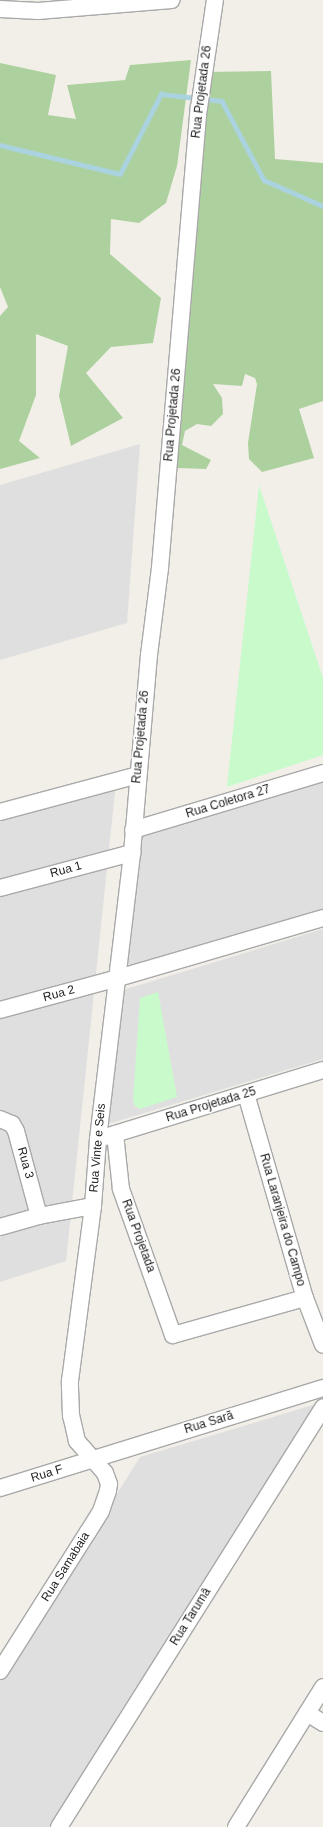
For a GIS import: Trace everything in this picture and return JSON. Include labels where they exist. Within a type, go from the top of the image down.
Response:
[{"type":"street","points":[[0,9],[38,11],[139,1],[172,0]]},
{"type":"street","name":"Rua Projetada 26","points":[[133,830],[149,655],[160,568],[199,108],[215,0]]},
{"type":"street","name":"Rua Coletora 27","points":[[133,830],[323,773]]},
{"type":"street","points":[[0,812],[138,775]]},
{"type":"street","name":"Rua Vinte e Seis","points":[[95,1459],[78,1441],[70,1401],[70,1382],[93,1206],[98,1139],[114,994],[118,978],[132,853],[133,830]]},
{"type":"street","name":"Rua 1","points":[[0,888],[132,853]]},
{"type":"street","name":"Rua 2","points":[[0,1010],[118,978],[323,918]]},
{"type":"street","name":"Rua Projetada 25","points":[[98,1139],[323,1070]]},
{"type":"street","name":"Rua Laranjeira do Campo","points":[[246,1094],[304,1298],[323,1345]]},
{"type":"street","name":"Rua 3","points":[[0,1119],[12,1124],[16,1131],[39,1216]]},
{"type":"street","name":"Rua Projetada","points":[[115,1134],[121,1189],[173,1335],[304,1298]]},
{"type":"street","points":[[0,1227],[39,1216],[93,1206]]},
{"type":"street","name":"Rua Sarã","points":[[95,1459],[323,1388]]},
{"type":"street","name":"Rua Tarumâ","points":[[59,1827],[323,1407]]},
{"type":"street","name":"Rua F","points":[[0,1488],[95,1459]]},
{"type":"street","name":"Rua Samabaia","points":[[0,1671],[101,1511],[109,1484],[105,1473],[95,1459]]},
{"type":"street","points":[[236,1827],[323,1687]]},
{"type":"street","points":[[307,1713],[323,1723]]},
{"type":"shaded area","points":[[140,444],[127,623],[0,660],[0,485]]},
{"type":"shaded area","points":[[323,778],[323,909],[125,968],[137,836]]},
{"type":"shaded area","points":[[116,782],[66,1261],[0,1282],[0,816]]},
{"type":"shaded area","points":[[323,929],[323,1059],[108,1124],[120,991]]},
{"type":"shaded area","points":[[323,1402],[56,1827],[0,1827],[0,1681],[140,1457]]},
{"type":"green space","points":[[191,60],[177,166],[166,203],[139,223],[111,219],[110,254],[161,298],[153,343],[111,347],[86,373],[123,418],[71,446],[59,396],[68,346],[36,334],[36,395],[19,441],[40,458],[0,469],[0,316],[8,307],[0,287],[0,63],[56,75],[48,115],[76,119],[67,85],[125,80],[130,65]]},
{"type":"green space","points":[[271,71],[275,159],[323,163],[323,401],[299,409],[314,458],[262,472],[249,459],[248,443],[257,384],[255,378],[245,374],[242,386],[213,384],[222,398],[223,414],[211,426],[197,424],[185,431],[182,445],[211,460],[206,469],[177,468],[170,462],[205,72]]},
{"type":"green space","points":[[259,485],[323,678],[323,755],[227,787]]},
{"type":"green space","points":[[158,992],[177,1097],[140,1109],[135,1106],[133,1100],[140,998]]},
{"type":"waterway","points":[[0,145],[120,174],[161,94],[222,101],[264,180],[323,206]]}]
